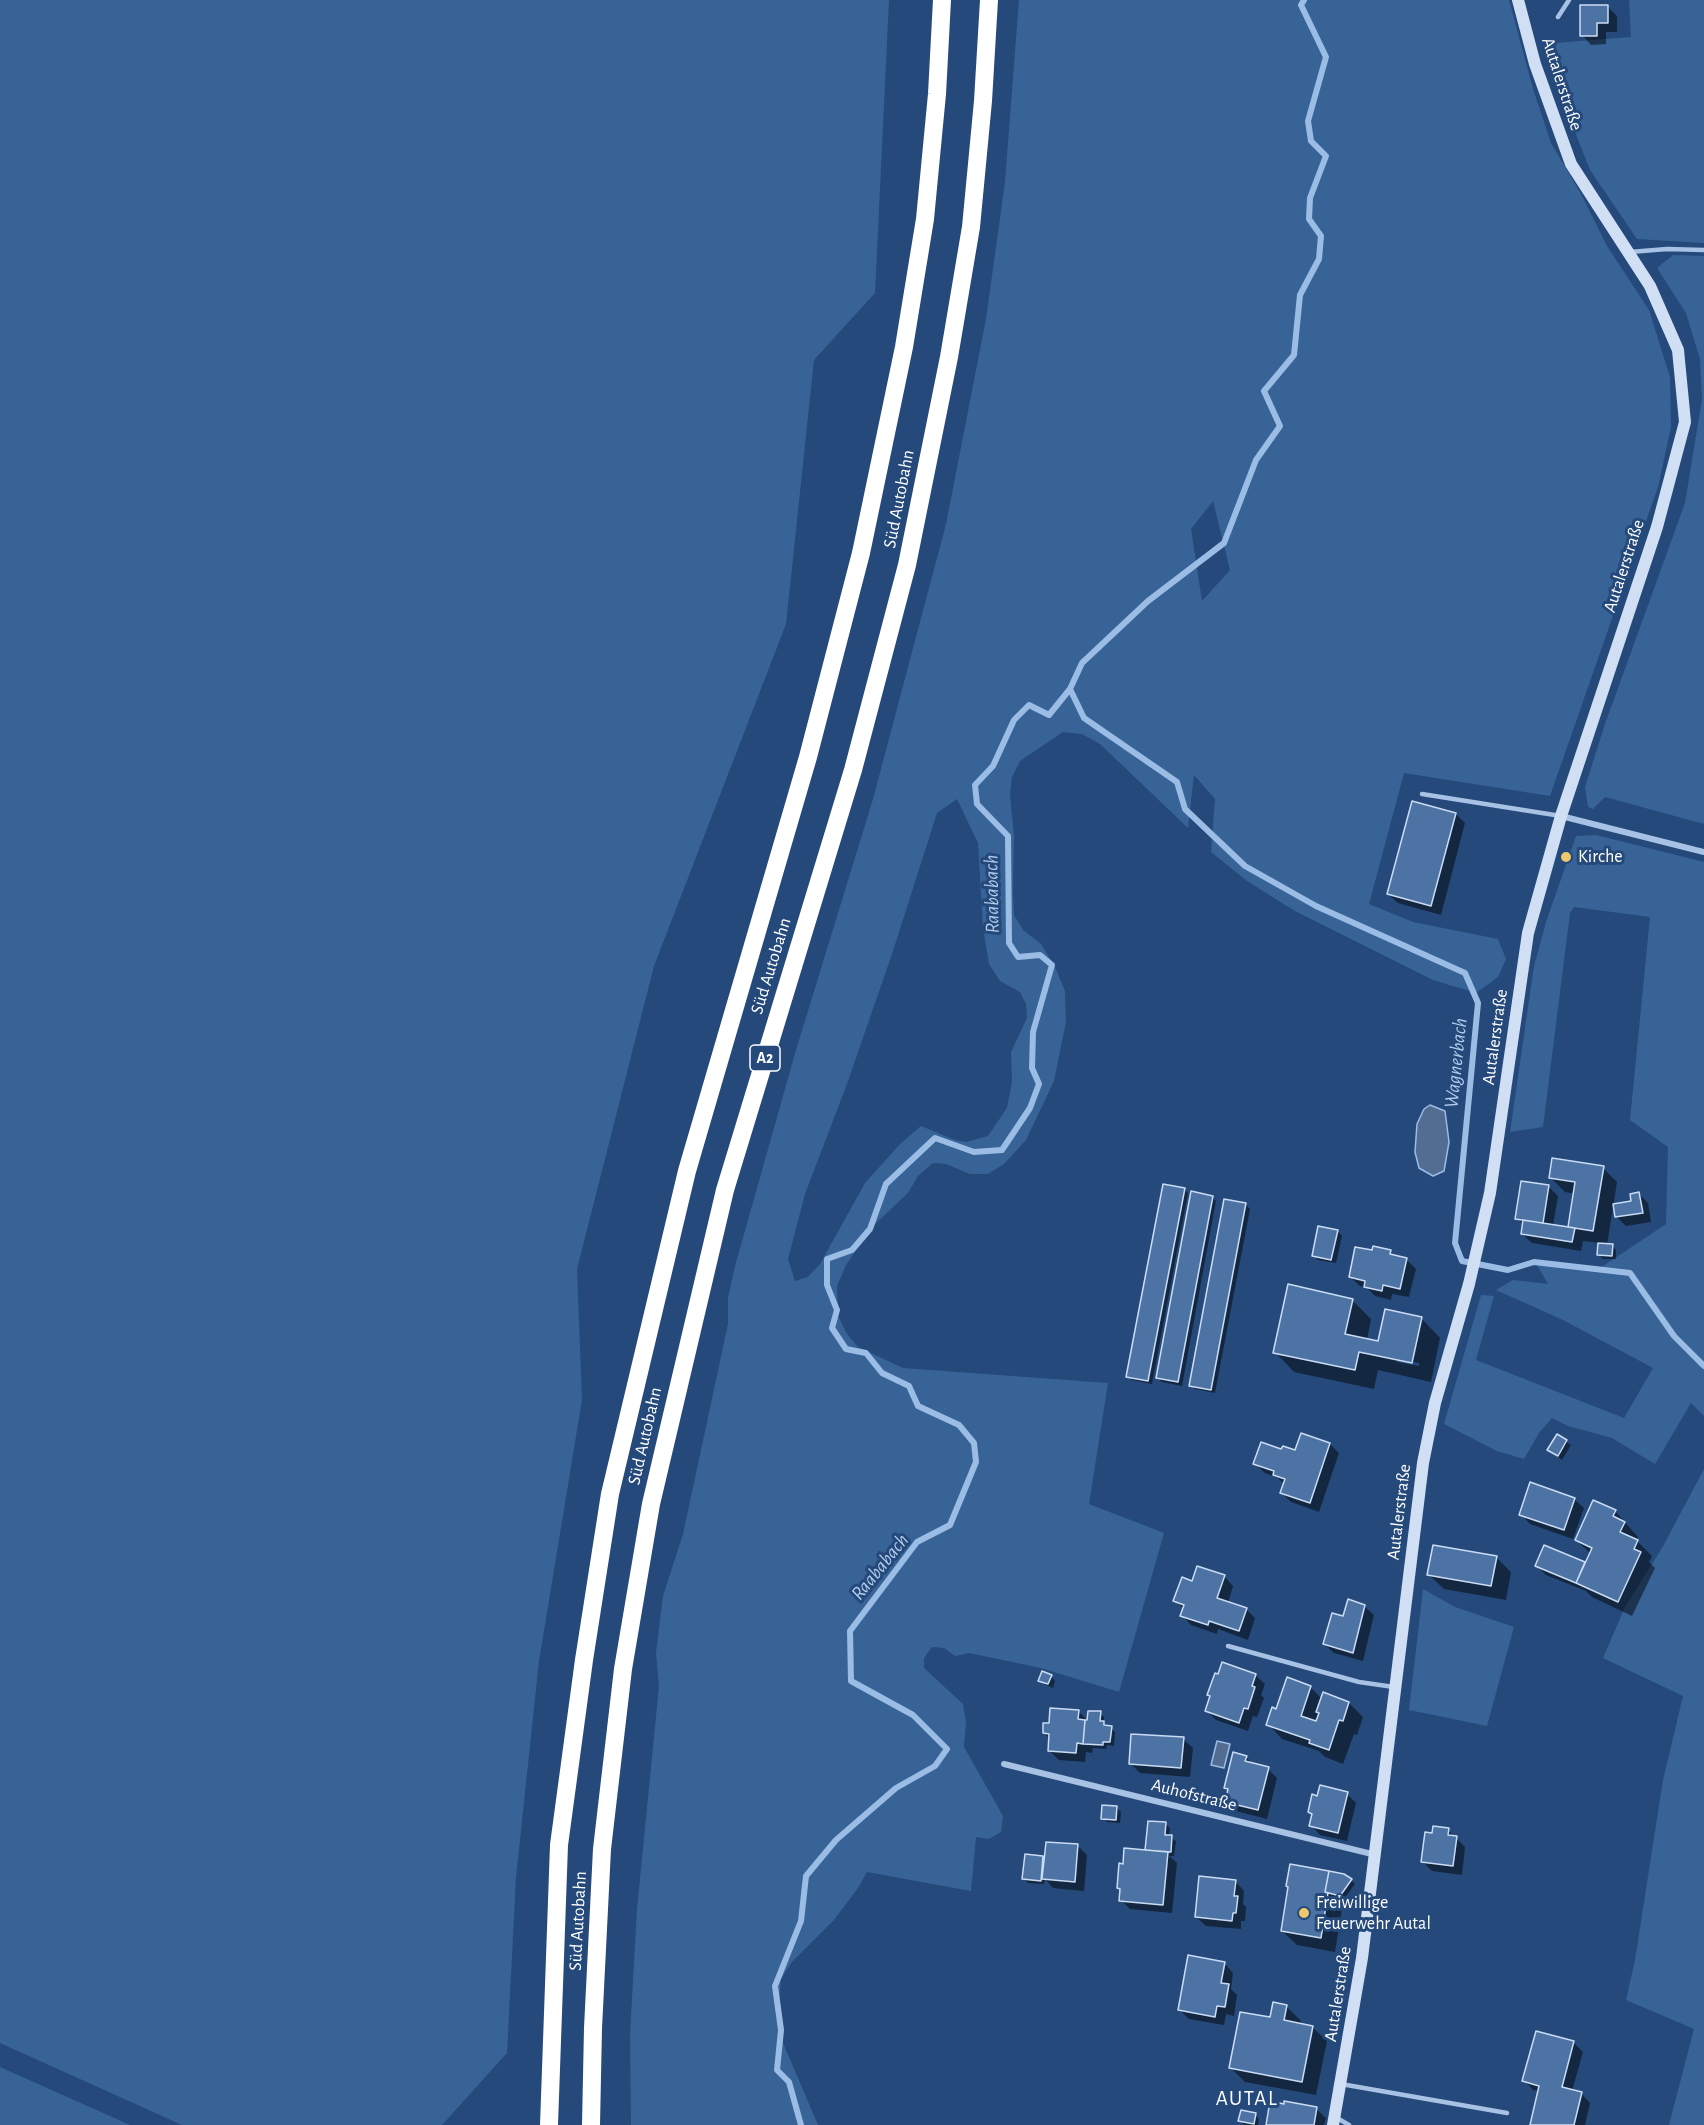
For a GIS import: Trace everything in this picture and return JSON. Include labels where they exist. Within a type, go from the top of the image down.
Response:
[{"type":"highway","name":"Süd Autobahn","points":[[549,2125],[559,1845],[584,1660],[610,1494],[687,1171],[808,757],[861,553],[904,347],[925,219],[937,94],[942,0]]},
{"type":"highway","name":"Süd Autobahn","points":[[591,2125],[593,2028],[602,1849],[623,1669],[651,1504],[725,1190],[853,770],[907,565],[949,357],[971,227],[983,100],[989,0]]},
{"type":"main road","name":"Autalerstraße","points":[[1334,2121],[1362,1958],[1376,1855],[1423,1463],[1435,1403],[1479,1247],[1496,1154],[1528,933],[1561,816],[1656,527],[1685,422],[1678,350],[1650,286],[1570,164],[1535,64],[1518,0]]},
{"type":"street","points":[[1561,816],[1704,852]]},
{"type":"street","name":"Auhofstraße","points":[[1004,1764],[1376,1855]]},
{"type":"lane","points":[[1558,17],[1569,0]]},
{"type":"lane","points":[[1628,252],[1667,249],[1704,250]]},
{"type":"lane","points":[[1422,794],[1561,816]]},
{"type":"lane","points":[[1228,1646],[1359,1682],[1397,1688]]},
{"type":"lane","points":[[1341,2084],[1508,2113]]},
{"type":"lane","points":[[1334,2121],[1349,2125]]},
{"type":"shaded area","points":[[0,0],[889,0],[875,293],[814,360],[786,624],[654,966],[577,1269],[582,1400],[539,1661],[516,1877],[507,2053],[442,2125],[182,2125],[0,2043]]},
{"type":"shaded area","points":[[1019,0],[1509,0],[1533,89],[1551,143],[1581,194],[1607,246],[1649,310],[1670,377],[1671,427],[1658,487],[1550,796],[1404,773],[1369,904],[1413,922],[1498,939],[1506,959],[1498,977],[1476,993],[1433,980],[1295,911],[1247,881],[1211,852],[1215,799],[1194,775],[1188,828],[1100,744],[1082,734],[1063,732],[1020,761],[1012,777],[1010,794],[1014,837],[1014,915],[1023,930],[1041,944],[1055,967],[1065,991],[1066,1022],[1054,1081],[1026,1140],[1004,1164],[988,1174],[970,1174],[946,1164],[933,1163],[918,1176],[908,1193],[871,1228],[846,1265],[837,1286],[838,1316],[847,1334],[858,1347],[903,1368],[1108,1383],[1089,1504],[1164,1533],[1119,1692],[1041,1668],[969,1653],[955,1656],[944,1648],[932,1647],[924,1658],[924,1668],[963,1704],[966,1722],[964,1747],[1003,1816],[1001,1832],[989,1839],[976,1837],[971,1891],[867,1872],[834,1920],[792,1962],[781,1979],[780,2036],[818,2125],[631,2125],[630,2034],[637,1909],[659,1686],[656,1653],[663,1596],[683,1534],[728,1324],[728,1298],[735,1266],[796,1050],[873,799],[946,524],[986,319],[1005,182]],"holes":[[[1213,501],[1230,570],[1202,601],[1191,529]],[[957,799],[978,843],[983,928],[989,964],[1000,981],[1020,992],[1026,1004],[1027,1018],[1011,1052],[1012,1082],[1007,1108],[988,1136],[966,1142],[955,1140],[921,1126],[900,1144],[865,1183],[820,1264],[808,1277],[795,1281],[788,1259],[805,1194],[847,1084],[937,813]]]},
{"type":"shaded area","points":[[1629,0],[1704,0],[1704,243],[1637,239],[1590,170],[1567,112],[1555,43],[1631,37]]},
{"type":"shaded area","points":[[1673,255],[1704,256],[1704,824],[1605,797],[1593,809],[1588,807],[1585,787],[1605,724],[1685,503],[1702,399],[1700,359],[1686,313],[1657,268]]},
{"type":"shaded area","points":[[1596,835],[1704,862],[1704,1416],[1691,1403],[1655,1464],[1612,1438],[1568,1426],[1552,1418],[1539,1433],[1524,1459],[1497,1451],[1444,1424],[1481,1295],[1494,1296],[1476,1360],[1624,1418],[1653,1368],[1563,1320],[1496,1290],[1513,1280],[1548,1284],[1537,1265],[1600,1268],[1666,1224],[1668,1147],[1630,1120],[1650,917],[1574,907],[1570,913],[1543,1127],[1510,1132],[1534,966],[1546,922],[1576,836]]},
{"type":"shaded area","points":[[1430,1105],[1445,1111],[1449,1142],[1444,1171],[1433,1176],[1419,1168],[1415,1152],[1417,1124],[1424,1109]]},
{"type":"shaded area","points":[[1704,1469],[1704,2125],[1669,2125],[1694,2029],[1626,2000],[1635,1960],[1663,1780],[1683,1696],[1603,1658],[1625,1607],[1662,1548]]},
{"type":"shaded area","points":[[1423,1589],[1455,1607],[1514,1627],[1487,1726],[1409,1710]]},
{"type":"shaded area","points":[[1217,1741],[1230,1744],[1224,1768],[1211,1765]]},
{"type":"shaded area","points":[[0,2067],[130,2125],[0,2125]]},
{"type":"building","points":[[1580,5],[1608,5],[1608,23],[1597,23],[1597,36],[1580,36]]},
{"type":"building","points":[[1412,801],[1456,813],[1431,906],[1387,894]]},
{"type":"building","points":[[1552,1158],[1604,1166],[1593,1231],[1568,1227],[1575,1182],[1549,1178]]},
{"type":"building","points":[[1521,1181],[1549,1185],[1543,1223],[1515,1219]]},
{"type":"building","points":[[1163,1184],[1185,1188],[1148,1381],[1126,1377]]},
{"type":"building","points":[[1191,1191],[1213,1196],[1178,1382],[1156,1378]]},
{"type":"building","points":[[1639,1192],[1643,1213],[1615,1217],[1613,1204],[1631,1201],[1630,1194]]},
{"type":"building","points":[[1224,1199],[1246,1203],[1211,1390],[1189,1386]]},
{"type":"building","points":[[1523,1220],[1575,1228],[1572,1242],[1521,1234]]},
{"type":"building","points":[[1318,1226],[1338,1230],[1331,1260],[1312,1256]]},
{"type":"building","points":[[1598,1243],[1613,1244],[1612,1256],[1597,1255]]},
{"type":"building","points":[[1373,1246],[1391,1250],[1390,1254],[1407,1258],[1400,1289],[1383,1285],[1382,1291],[1364,1287],[1365,1281],[1349,1277],[1355,1247],[1372,1250]]},
{"type":"building","points":[[1288,1284],[1353,1299],[1345,1334],[1378,1341],[1385,1309],[1422,1317],[1412,1363],[1359,1352],[1355,1370],[1273,1353]]},
{"type":"building","points":[[1301,1433],[1330,1443],[1310,1503],[1280,1493],[1285,1479],[1273,1475],[1274,1471],[1253,1464],[1261,1442],[1281,1449],[1283,1446],[1295,1450]]},
{"type":"building","points":[[1557,1434],[1567,1440],[1558,1456],[1547,1450]]},
{"type":"building","points":[[1530,1482],[1575,1498],[1564,1530],[1519,1515]]},
{"type":"building","points":[[1593,1500],[1616,1510],[1613,1516],[1625,1522],[1620,1532],[1638,1540],[1634,1549],[1641,1552],[1618,1602],[1576,1583],[1592,1548],[1575,1540]]},
{"type":"building","points":[[1433,1545],[1497,1556],[1491,1586],[1427,1575]]},
{"type":"building","points":[[1544,1545],[1585,1562],[1576,1583],[1535,1566]]},
{"type":"building","points":[[1197,1566],[1225,1575],[1217,1598],[1247,1608],[1239,1631],[1209,1621],[1208,1625],[1180,1616],[1184,1605],[1173,1601],[1182,1577],[1192,1581]]},
{"type":"building","points":[[1348,1599],[1365,1605],[1353,1653],[1323,1644],[1332,1613],[1343,1616]]},
{"type":"building","points":[[1222,1662],[1256,1674],[1252,1686],[1255,1687],[1248,1709],[1244,1708],[1239,1723],[1205,1711],[1210,1696],[1207,1695],[1215,1673],[1218,1674]]},
{"type":"building","points":[[1042,1671],[1052,1675],[1048,1684],[1038,1681]]},
{"type":"building","points":[[1287,1677],[1311,1686],[1301,1716],[1316,1721],[1319,1713],[1316,1712],[1323,1692],[1349,1702],[1343,1721],[1339,1720],[1329,1750],[1309,1743],[1310,1740],[1266,1725],[1272,1707],[1276,1709]]},
{"type":"building","points":[[1050,1708],[1079,1710],[1078,1719],[1085,1720],[1083,1744],[1077,1743],[1076,1753],[1048,1751],[1049,1734],[1043,1733],[1043,1723],[1049,1723]]},
{"type":"building","points":[[1088,1711],[1101,1711],[1100,1721],[1104,1721],[1104,1725],[1112,1726],[1110,1742],[1103,1742],[1103,1745],[1083,1744]]},
{"type":"building","points":[[1131,1734],[1184,1737],[1181,1768],[1129,1764]]},
{"type":"building","points":[[1233,1752],[1247,1756],[1245,1761],[1269,1767],[1258,1810],[1225,1802],[1228,1789],[1224,1788]]},
{"type":"building","points":[[1320,1785],[1348,1792],[1338,1833],[1309,1826],[1312,1814],[1308,1812],[1312,1794],[1317,1796]]},
{"type":"building","points":[[1102,1805],[1117,1806],[1116,1820],[1101,1819]]},
{"type":"building","points":[[1148,1821],[1166,1822],[1165,1835],[1172,1835],[1171,1852],[1145,1850]]},
{"type":"building","points":[[1433,1826],[1449,1828],[1448,1835],[1457,1836],[1453,1866],[1421,1862],[1425,1832],[1432,1833]]},
{"type":"building","points":[[1046,1842],[1078,1844],[1075,1882],[1042,1879]]},
{"type":"building","points":[[1124,1848],[1168,1852],[1163,1905],[1119,1901],[1120,1889],[1117,1888],[1119,1863],[1123,1864]]},
{"type":"building","points":[[1025,1854],[1043,1856],[1041,1881],[1022,1879]]},
{"type":"building","name":"Freiwillige Feuerwehr Autal","points":[[1290,1864],[1329,1871],[1321,1938],[1281,1931]]},
{"type":"building","points":[[1329,1871],[1344,1874],[1352,1879],[1340,1896],[1325,1892]]},
{"type":"building","points":[[1199,1876],[1236,1880],[1234,1896],[1238,1896],[1236,1913],[1233,1913],[1232,1921],[1195,1917]]},
{"type":"building","points":[[1188,1955],[1225,1962],[1221,1983],[1229,1984],[1225,2007],[1217,2006],[1215,2017],[1178,2010]]},
{"type":"building","points":[[1273,2002],[1287,2005],[1284,2020],[1313,2026],[1302,2082],[1229,2068],[1240,2012],[1270,2017]]},
{"type":"building","points":[[1536,2031],[1574,2041],[1562,2087],[1582,2092],[1574,2125],[1530,2125],[1539,2086],[1522,2081]]},
{"type":"building","points":[[1270,2101],[1317,2107],[1314,2125],[1266,2125]]},
{"type":"building","points":[[1241,2110],[1256,2113],[1254,2124],[1238,2121]]},
{"type":"waterway","name":"Raababach","points":[[801,2125],[789,2082],[777,2070],[781,2030],[775,1986],[801,1921],[806,1876],[836,1840],[896,1788],[935,1766],[947,1749],[913,1715],[851,1681],[850,1631],[917,1542],[950,1525],[976,1462],[974,1443],[959,1425],[918,1406],[909,1386],[882,1373],[866,1353],[846,1349],[832,1328],[837,1310],[827,1285],[827,1259],[852,1250],[870,1229],[886,1184],[935,1138],[974,1152],[1002,1150],[1030,1108],[1039,1084],[1032,1068],[1033,1032],[1052,965],[1040,955],[1018,957],[1009,943],[1008,836],[977,804],[975,785],[993,766],[1014,720],[1029,705],[1049,715],[1070,689],[1082,663],[1148,601],[1224,543],[1256,460],[1280,426],[1264,391],[1294,355],[1300,295],[1319,259],[1321,236],[1309,219],[1310,198],[1326,156],[1311,141],[1308,121],[1326,57],[1301,5],[1304,0]]},
{"type":"waterway","name":"Wagnerbach","points":[[1070,689],[1084,718],[1177,782],[1185,809],[1245,866],[1316,906],[1465,973],[1478,1003],[1455,1243],[1462,1261],[1508,1270],[1534,1262],[1630,1273],[1674,1336],[1704,1366]]},
{"type":"place","name":"Kirche","points":[[1566,857]]},
{"type":"place","name":"Freiwillige Feuerwehr Autal","points":[[1304,1913]]},
{"type":"district","name":"AUTAL","points":[[1247,2099]]}]
